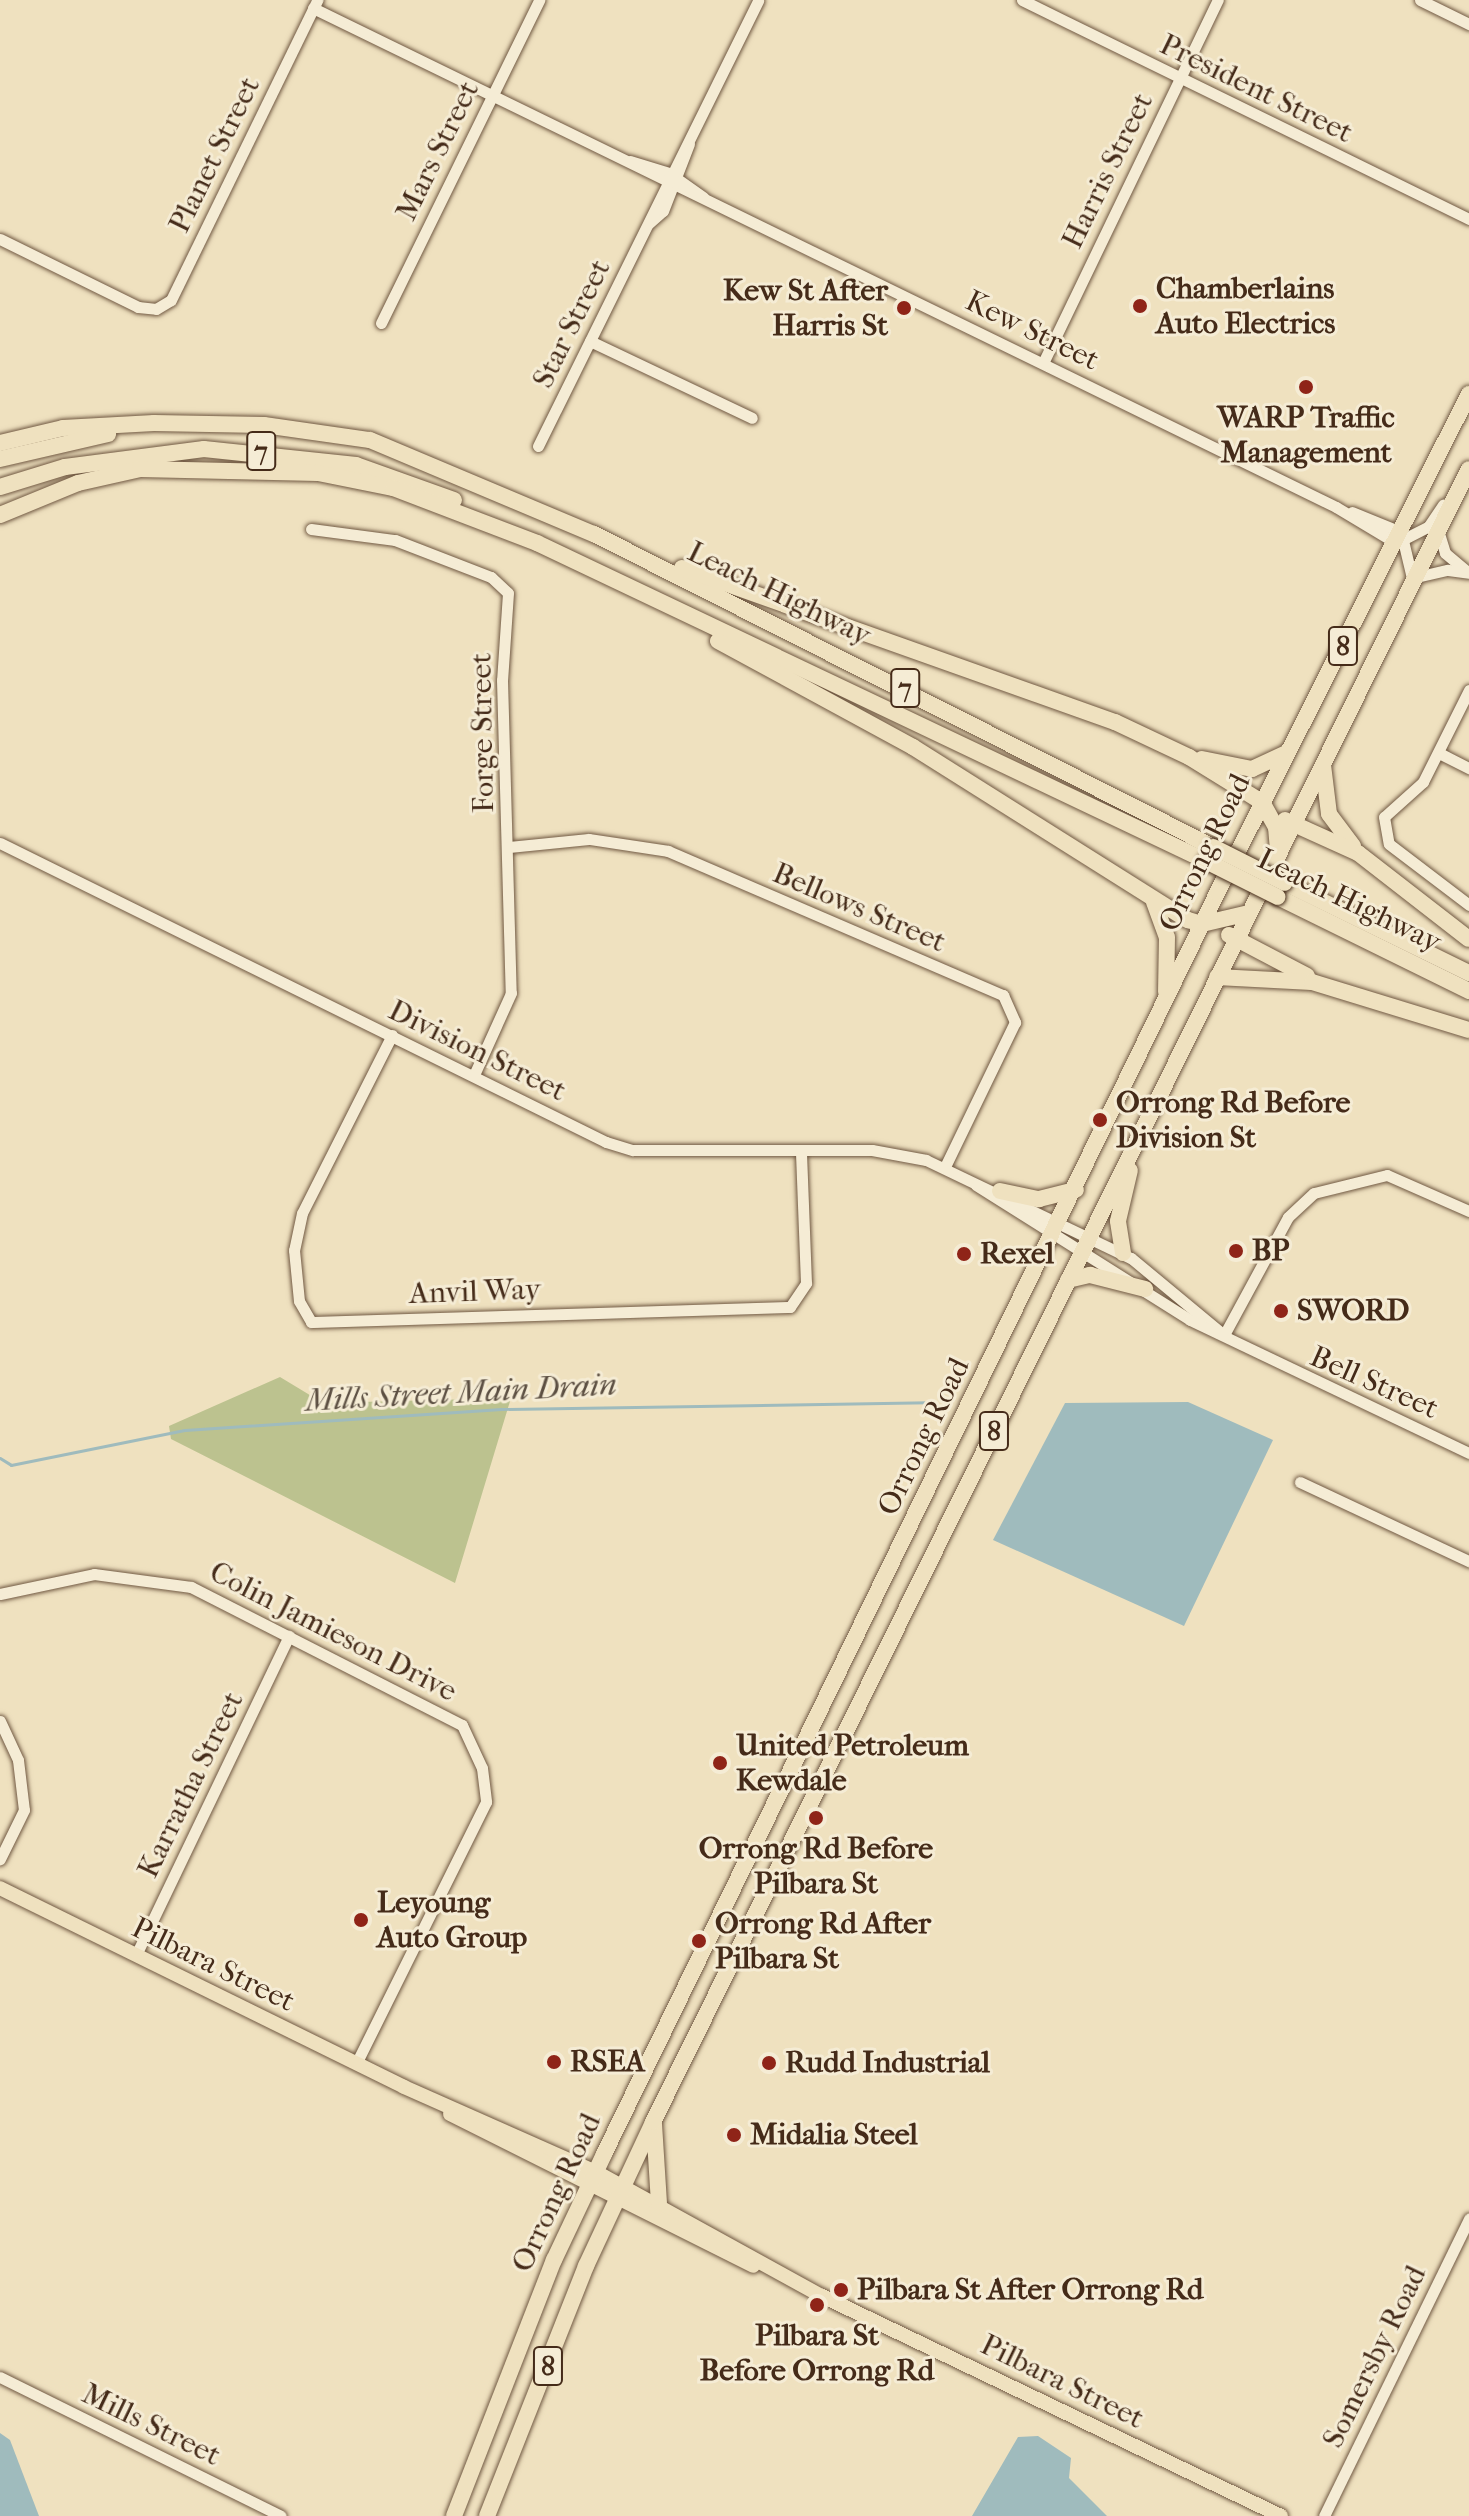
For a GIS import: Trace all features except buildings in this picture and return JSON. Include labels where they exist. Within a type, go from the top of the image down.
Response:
[{"type":"highway","name":"Orrong Road","points":[[454,2516],[593,2179],[1076,1190],[1166,996],[1262,802],[1401,539],[1469,394]]},
{"type":"highway","name":"7","points":[[0,443],[63,428],[213,423]]},
{"type":"highway","name":"7","points":[[0,459],[115,433],[213,423]]},
{"type":"highway","name":"Leach Highway","points":[[213,423],[370,440],[594,534],[1282,890],[1469,991]]},
{"type":"highway","name":"7","points":[[0,487],[137,454],[283,452],[413,482],[511,531]]},
{"type":"highway","name":"7","points":[[0,515],[114,472],[220,466],[393,488],[511,531]]},
{"type":"highway","name":"Orrong Road","points":[[487,2516],[620,2192],[653,2122],[1469,467]]},
{"type":"highway","name":"Leach Highway","points":[[511,531],[620,585],[1209,854]]},
{"type":"highway","points":[[594,534],[869,639],[1115,722],[1189,757],[1262,802],[1274,820],[1278,855]]},
{"type":"highway","points":[[620,585],[913,747],[1154,900],[1202,924],[1249,913]]},
{"type":"highway","points":[[1189,757],[1252,769],[1288,752]]},
{"type":"highway","points":[[1323,763],[1329,814],[1358,853]]},
{"type":"highway","points":[[1244,838],[1274,820],[1294,821],[1358,853],[1469,939]]},
{"type":"highway","name":"Leach Highway","points":[[1282,890],[1469,973]]},
{"type":"highway","points":[[1217,893],[1220,922],[1235,942],[1331,986],[1469,1030]]},
{"type":"highway","points":[[1154,900],[1167,937],[1166,996]]},
{"type":"highway","points":[[1217,977],[1331,986]]},
{"type":"highway","points":[[1123,1253],[1120,1211],[1143,1126]]},
{"type":"highway","points":[[1000,1191],[1049,1199],[1076,1190]]},
{"type":"highway","points":[[1068,1280],[1090,1275],[1145,1289]]},
{"type":"highway","points":[[653,2122],[659,2203]]},
{"type":"main road","name":"Pilbara Street","points":[[0,1888],[620,2192],[822,2296],[1281,2516]]},
{"type":"main road","name":"Pilbara Street","points":[[620,2192],[659,2203],[822,2296]]},
{"type":"street","name":"Mars Street","points":[[381,323],[539,0]]},
{"type":"street","name":"Star Street","points":[[538,446],[672,181],[758,0]]},
{"type":"street","name":"President Street","points":[[1022,0],[1469,219]]},
{"type":"street","name":"Harris Street","points":[[1043,363],[1218,0]]},
{"type":"street","points":[[1420,0],[1469,24]]},
{"type":"street","name":"Kew Street","points":[[315,4],[492,96],[672,181],[1401,539]]},
{"type":"street","name":"Planet Street","points":[[0,239],[138,307],[156,309],[171,300],[315,4]]},
{"type":"street","points":[[590,341],[752,418]]},
{"type":"street","points":[[1469,467],[1428,527],[1401,539],[1412,578],[1448,570],[1469,573]]},
{"type":"street","name":"Forge Street","points":[[311,529],[395,540],[471,567],[508,593],[502,680],[511,993],[474,1075]]},
{"type":"street","points":[[1438,529],[1445,553],[1469,573]]},
{"type":"street","points":[[1469,690],[1439,753],[1415,792],[1384,817],[1389,844],[1469,905]]},
{"type":"street","points":[[1439,753],[1469,768]]},
{"type":"street","name":"Bellows Street","points":[[509,847],[589,839],[668,851],[1003,995],[1015,1022],[945,1167]]},
{"type":"street","name":"Division Street","points":[[0,843],[619,1147],[883,1151],[945,1167],[1000,1191],[1057,1228]]},
{"type":"street","name":"Anvil Way","points":[[392,1035],[302,1213],[294,1250],[299,1301],[311,1322],[790,1307],[806,1283],[801,1150]]},
{"type":"street","points":[[1221,1333],[1288,1217],[1314,1193],[1387,1175],[1469,1211]]},
{"type":"street","name":"Division Street","points":[[964,1176],[1057,1228]]},
{"type":"street","points":[[1057,1228],[1087,1242]]},
{"type":"street","name":"Bell Street","points":[[1087,1242],[1123,1253],[1221,1333]]},
{"type":"street","name":"Bell Street","points":[[1087,1242],[1145,1289],[1221,1333],[1469,1453]]},
{"type":"street","points":[[1300,1482],[1469,1561]]},
{"type":"street","name":"Colin Jamieson Drive","points":[[0,1594],[94,1574],[136,1577],[191,1587],[446,1712],[462,1725],[488,1786],[486,1802],[356,2064]]},
{"type":"street","name":"Karratha Street","points":[[136,1955],[289,1636]]},
{"type":"street","points":[[0,1721],[18,1760],[24,1810],[0,1859]]},
{"type":"street","name":"Somersby Road","points":[[1324,2516],[1469,2219]]},
{"type":"street","name":"Mills Street","points":[[0,2377],[281,2516]]},
{"type":"green space","points":[[280,1377],[323,1403],[511,1398],[455,1583],[171,1439],[169,1426]]},
{"type":"water","points":[[1188,1402],[1273,1440],[1184,1626],[993,1540],[1065,1403]]},
{"type":"water","points":[[0,2433],[10,2440],[39,2516],[0,2516]]},
{"type":"water","points":[[1038,2436],[1071,2458],[1069,2478],[1107,2516],[972,2516],[1018,2437]]},
{"type":"waterway","name":"Mills Street Main Drain","points":[[0,1458],[11,1465],[185,1430],[501,1409],[929,1402]]},
{"type":"place","name":"Chamberlains Auto Electrics","points":[[1140,306]]},
{"type":"place","name":"Kew St After Harris St","points":[[904,308]]},
{"type":"place","name":"WARP Traffic Management","points":[[1306,387]]},
{"type":"place","name":"Orrong Rd Before Division St","points":[[1100,1120]]},
{"type":"place","name":"BP","points":[[1236,1251]]},
{"type":"place","name":"Rexel","points":[[964,1254]]},
{"type":"place","name":"SWORD","points":[[1281,1311]]},
{"type":"place","name":"United Petroleum Kewdale","points":[[720,1763]]},
{"type":"place","name":"Orrong Rd Before Pilbara St","points":[[816,1818]]},
{"type":"place","name":"Leyoung Auto Group","points":[[361,1920]]},
{"type":"place","name":"Orrong Rd After Pilbara St","points":[[699,1941]]},
{"type":"place","name":"RSEA","points":[[554,2062]]},
{"type":"place","name":"Rudd Industrial","points":[[769,2063]]},
{"type":"place","name":"Midalia Steel","points":[[734,2135]]},
{"type":"place","name":"Pilbara St After Orrong Rd","points":[[841,2290]]},
{"type":"place","name":"Pilbara St Before Orrong Rd","points":[[817,2305]]}]
